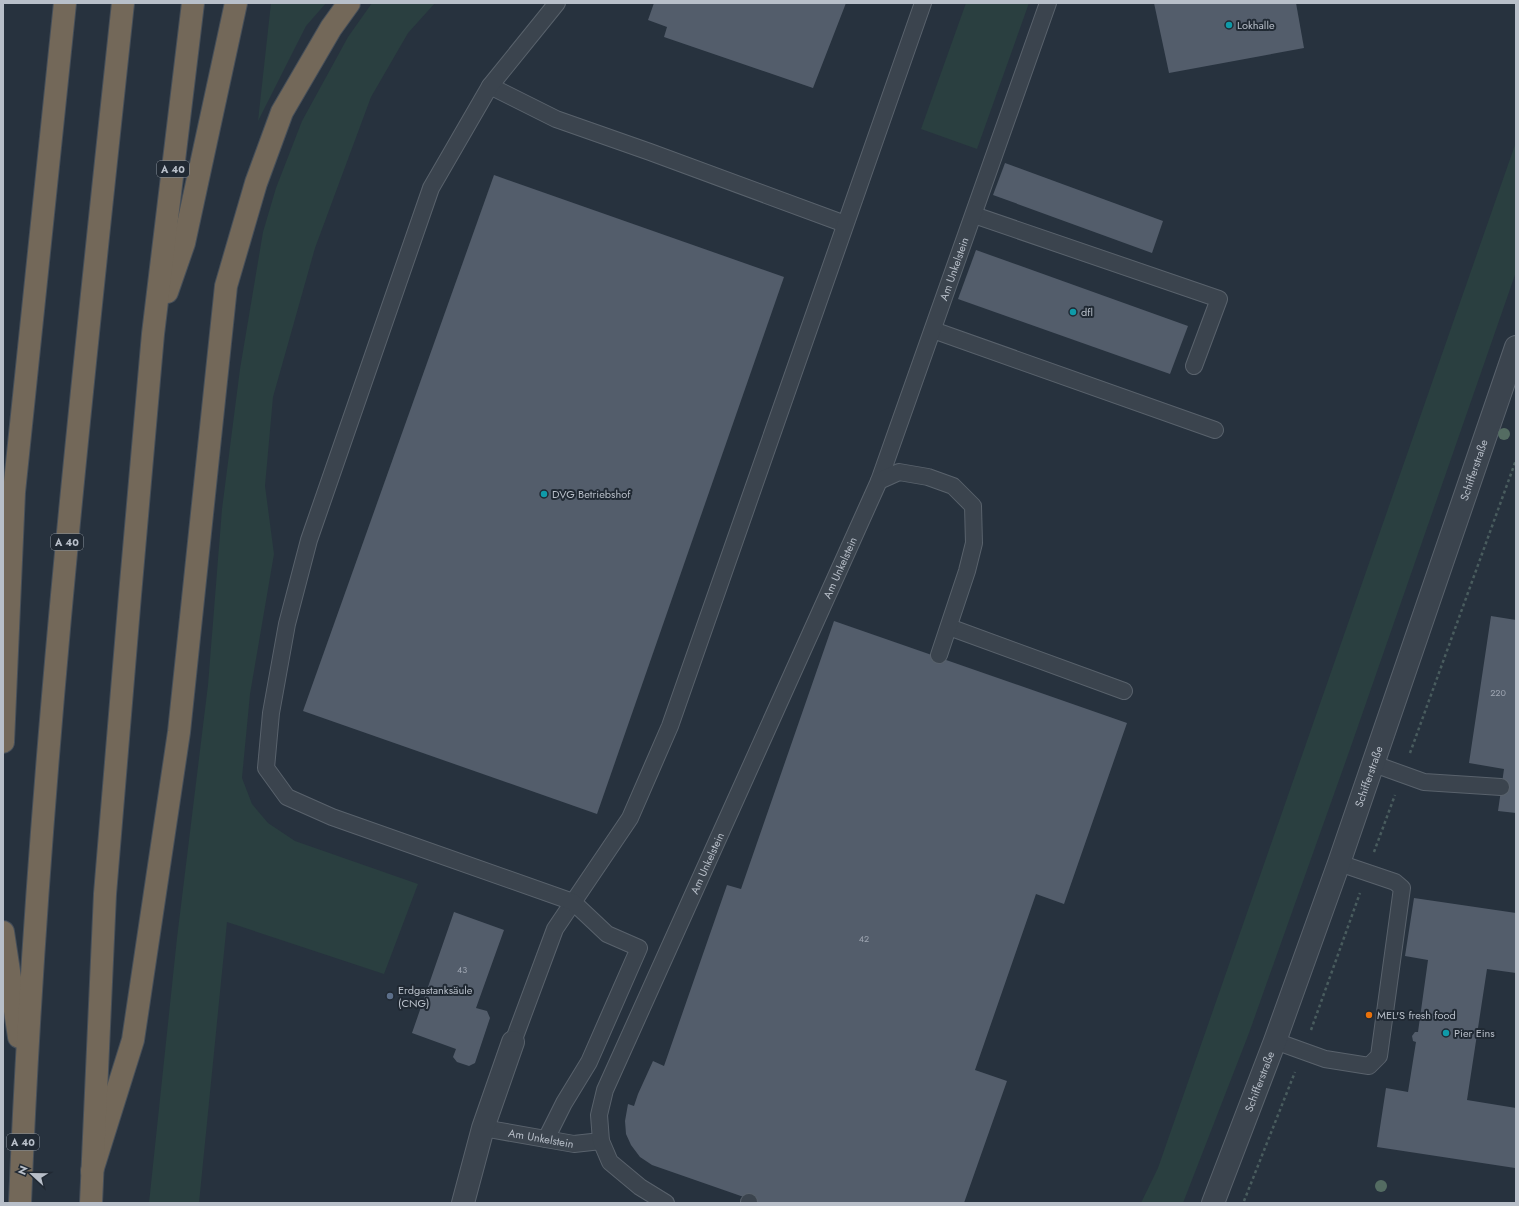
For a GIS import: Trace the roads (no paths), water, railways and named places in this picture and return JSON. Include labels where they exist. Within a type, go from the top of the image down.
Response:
[{"type":"highway","points":[[3,742],[14,492],[65,3]]},
{"type":"highway","name":"A 40","points":[[20,1203],[25,1082],[37,890],[63,588],[123,3]]},
{"type":"highway","name":"A 40","points":[[91,1203],[105,894],[153,334],[193,3]]},
{"type":"highway","points":[[153,334],[184,243],[236,3]]},
{"type":"highway","points":[[92,1171],[133,1040],[178,732],[226,286],[256,182],[282,112],[331,28],[349,3]]},
{"type":"highway","points":[[3,932],[25,1082]]},
{"type":"street","name":"Schifferstraße","points":[[1213,1203],[1275,1041],[1339,863],[1516,347]]},
{"type":"street","points":[[463,1203],[483,1128],[513,1042]]},
{"type":"lane","points":[[546,1139],[564,1102],[589,1062],[639,948],[607,934],[573,902],[332,817],[287,797],[266,768],[271,713],[287,624],[309,540],[431,188],[490,86],[557,3]]},
{"type":"lane","points":[[513,1042],[555,929],[630,818],[670,726],[923,3]]},
{"type":"lane","name":"Am Unkelstein","points":[[483,1128],[574,1144],[601,1141],[599,1115],[606,1090],[879,481],[1048,3]]},
{"type":"lane","points":[[490,86],[556,119],[845,224]]},
{"type":"lane","points":[[974,215],[1218,298],[1194,366]]},
{"type":"lane","points":[[932,330],[1215,430]]},
{"type":"lane","points":[[879,481],[899,472],[928,476],[953,486],[973,506],[974,543],[967,571],[939,655]]},
{"type":"lane","points":[[949,627],[1124,691]]},
{"type":"lane","points":[[1374,764],[1424,782],[1501,787]]},
{"type":"lane","points":[[1275,1041],[1325,1059],[1369,1066],[1379,1056],[1402,888],[1395,882],[1339,863]]},
{"type":"lane","points":[[601,1141],[610,1162],[640,1187],[666,1203]]},
{"type":"place","name":"Lokhalle","points":[[1229,25]]},
{"type":"place","name":"dfl","points":[[1073,312]]},
{"type":"place","name":"DVG Betriebshof","points":[[544,494]]},
{"type":"place","name":"Erdgastanksäule (CNG)","points":[[390,996]]},
{"type":"place","name":"MEL'S fresh food","points":[[1369,1015]]},
{"type":"place","name":"Pier Eins","points":[[1446,1033]]}]
